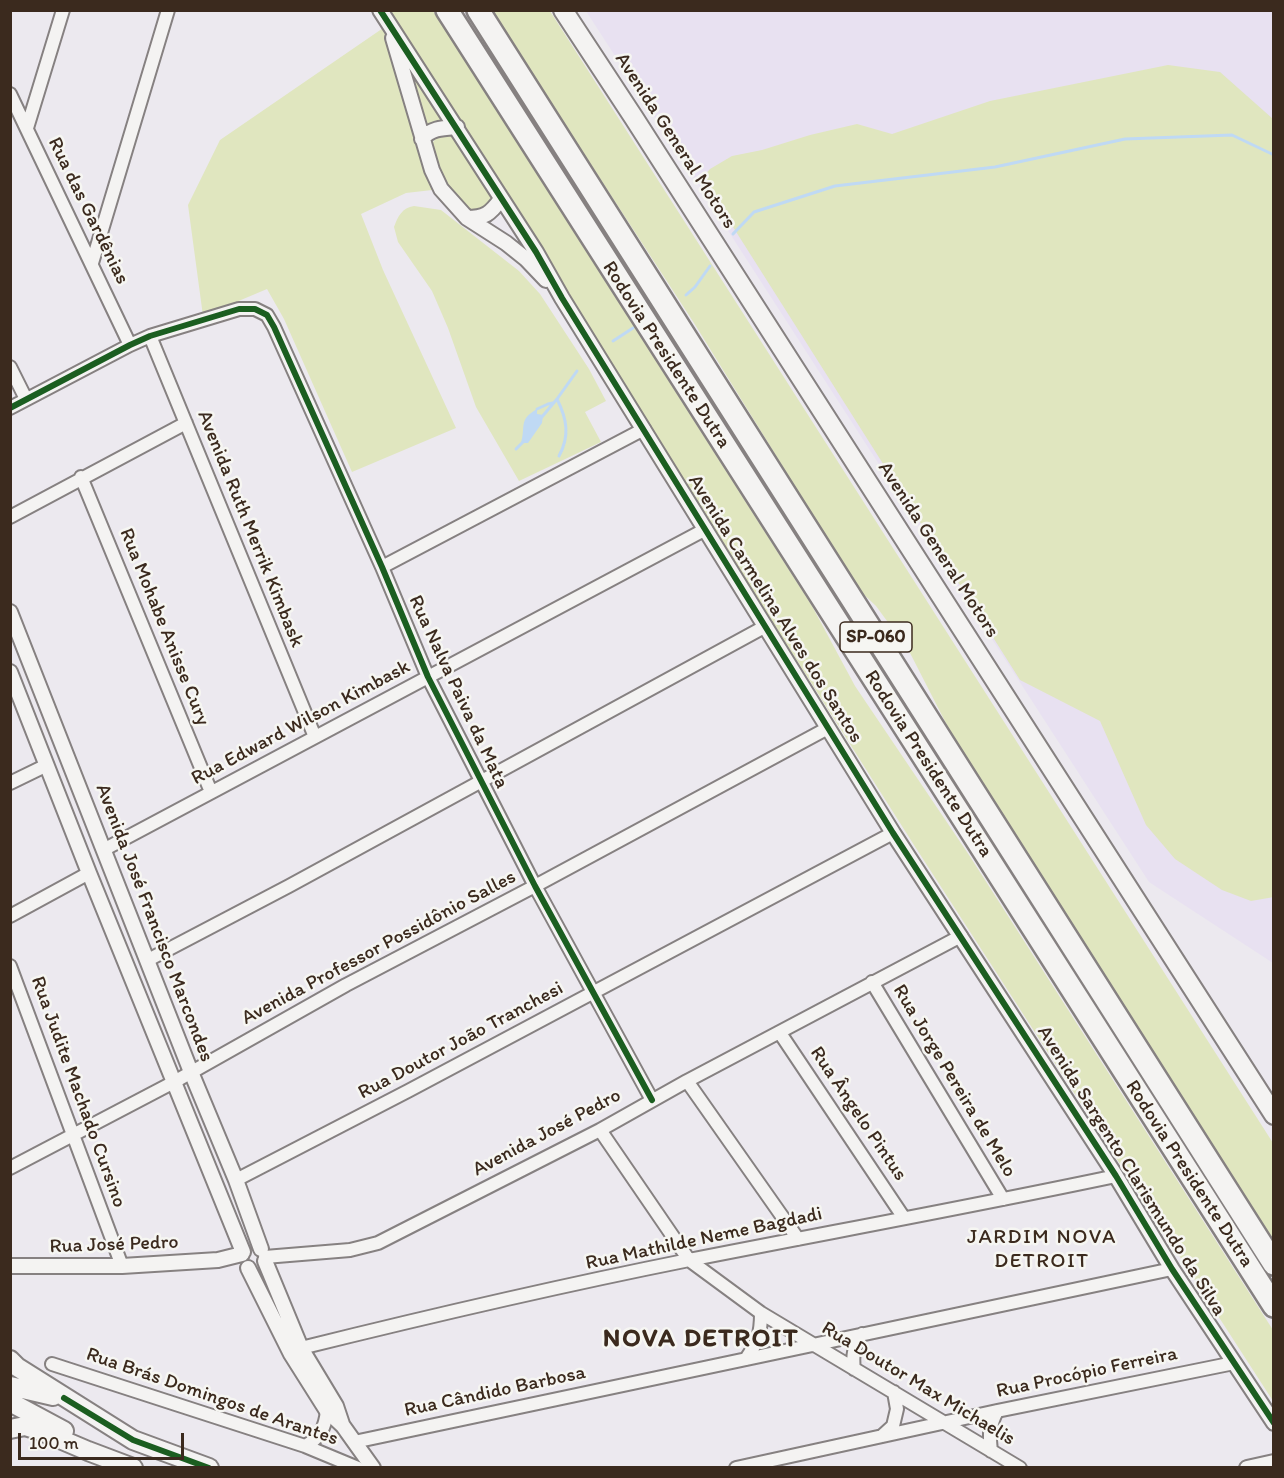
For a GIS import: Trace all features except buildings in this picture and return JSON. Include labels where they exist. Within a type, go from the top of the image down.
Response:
[{"type":"highway","name":"Rodovia Presidente Dutra","points":[[447,10],[1274,1306]]},
{"type":"highway","name":"Rodovia Presidente Dutra","points":[[478,10],[1274,1264]]},
{"type":"main road","name":"Avenida General Motors","points":[[563,10],[1274,1115]]},
{"type":"main road","points":[[10,1360],[64,1398],[133,1440],[209,1467]]},
{"type":"main road","points":[[10,1386],[64,1398]]},
{"type":"main road","points":[[10,1402],[126,1465]]},
{"type":"main road","points":[[10,1429],[25,1426],[126,1465]]},
{"type":"street","points":[[27,128],[63,10]]},
{"type":"street","points":[[92,263],[168,10]]},
{"type":"street","points":[[380,10],[536,252],[562,298]]},
{"type":"street","points":[[389,24],[422,139],[441,189],[467,218],[526,259],[562,298]]},
{"type":"street","name":"Rua das Gardênias","points":[[10,94],[130,345]]},
{"type":"street","points":[[422,139],[427,133],[438,128],[457,127]]},
{"type":"street","points":[[467,218],[480,218],[492,211],[501,200]]},
{"type":"street","name":"Avenida Carmelina Alves dos Santos","points":[[562,298],[893,832],[961,936]]},
{"type":"street","name":"Rua Nalva Paiva da Mata","points":[[150,336],[239,309],[255,309],[267,315],[382,567],[428,677],[535,886],[652,1100]]},
{"type":"street","points":[[10,408],[150,336]]},
{"type":"street","name":"Avenida Ruth Merrik Kimbask","points":[[150,336],[315,737]]},
{"type":"street","points":[[10,367],[27,399]]},
{"type":"street","points":[[10,517],[81,477],[186,423]]},
{"type":"street","points":[[382,567],[644,429]]},
{"type":"street","name":"Rua Mohabe Anisse Cury","points":[[81,477],[211,792]]},
{"type":"street","name":"Rua Edward Wilson Kimbask","points":[[105,849],[706,529]]},
{"type":"street","name":"Avenida José Francisco Marcondes","points":[[10,612],[301,1348],[336,1406],[343,1426]]},
{"type":"street","points":[[148,960],[289,886],[766,626]]},
{"type":"street","name":"Avenida José Francisco Marcondes","points":[[10,672],[244,1260],[291,1354],[327,1412],[343,1426],[373,1467]]},
{"type":"street","name":"Avenida Professor Possidônio Salles","points":[[10,1168],[174,1082],[346,985],[828,728]]},
{"type":"street","points":[[10,783],[47,765]]},
{"type":"street","name":"Rua Doutor João Tranchesi","points":[[236,1180],[594,993],[893,832]]},
{"type":"street","points":[[10,916],[89,873]]},
{"type":"street","name":"Avenida José Pedro","points":[[264,1255],[350,1250],[378,1243],[600,1130],[687,1081],[961,936]]},
{"type":"street","name":"Avenida Sargento Clarismundo da Silva","points":[[961,936],[1116,1176],[1172,1269],[1274,1423]]},
{"type":"street","name":"Rua Judite Machado Cursino","points":[[10,966],[122,1266]]},
{"type":"street","name":"Rua Jorge Pereira de Melo","points":[[872,982],[1003,1199]]},
{"type":"street","name":"Rua Ângelo Pintus","points":[[780,1033],[904,1218]]},
{"type":"street","points":[[687,1081],[798,1239]]},
{"type":"street","name":"Rua Doutor Max Michaelis","points":[[600,1130],[689,1260],[761,1313],[1020,1467]]},
{"type":"street","name":"Rua Mathilde Neme Bagdadi","points":[[301,1348],[430,1316],[689,1260],[1116,1176]]},
{"type":"street","points":[[252,1246],[264,1255],[260,1268],[256,1269],[244,1260],[248,1247],[252,1246]]},
{"type":"street","name":"Rua José Pedro","points":[[10,1266],[122,1266],[244,1260]]},
{"type":"street","name":"Rua Cândido Barbosa","points":[[354,1442],[1172,1269]]},
{"type":"street","points":[[746,1359],[756,1344],[761,1330],[761,1313]]},
{"type":"street","points":[[854,1369],[852,1356],[855,1344],[862,1334]]},
{"type":"street","name":"Rua Procópio Ferreira","points":[[736,1467],[1234,1363]]},
{"type":"street","name":"Rua Brás Domingos de Arantes","points":[[52,1364],[305,1446],[358,1467]]},
{"type":"street","points":[[881,1436],[893,1426],[897,1409],[894,1392]]},
{"type":"street","points":[[991,1451],[989,1435],[997,1411]]},
{"type":"street","points":[[305,1446],[314,1441],[324,1427],[327,1412]]},
{"type":"street","points":[[1247,1467],[1274,1462]]},
{"type":"shaded area","points":[[586,11],[1273,11],[1273,963],[1149,882]]},
{"type":"green space","points":[[385,11],[433,11],[812,606],[855,686],[969,855],[1273,1330],[1273,1401],[914,845]]},
{"type":"green space","points":[[491,11],[550,11],[1273,1143],[1273,1243],[952,735],[909,651],[876,606],[859,590],[694,323]]},
{"type":"green space","points":[[389,24],[441,189],[406,193],[361,214],[383,270],[456,428],[352,472],[284,319],[267,289],[203,316],[188,205],[220,140]]},
{"type":"green space","points":[[400,50],[445,121],[426,127]]},
{"type":"green space","points":[[1168,65],[1220,72],[1273,119],[1274,897],[1251,901],[1222,890],[1175,859],[1146,825],[1100,721],[1020,680],[702,178],[710,169],[732,156],[762,150],[810,135],[857,124],[892,134],[990,101]]},
{"type":"green space","points":[[451,130],[497,198],[494,206],[470,213],[442,183],[431,149],[440,133]]},
{"type":"green space","points":[[414,206],[441,210],[519,271],[540,294],[589,369],[606,401],[585,412],[601,442],[519,481],[476,407],[448,328],[432,291],[398,242],[394,227],[397,219],[403,211]]},
{"type":"water","points":[[537,409],[537,414],[543,415],[542,423],[528,443],[521,443],[525,420]]},
{"type":"waterway","points":[[733,234],[754,212],[835,186],[995,167],[1125,139],[1232,135],[1274,155]]},
{"type":"waterway","points":[[686,295],[695,287],[710,266]]},
{"type":"waterway","points":[[613,341],[633,328]]},
{"type":"waterway","points":[[541,418],[577,371]]},
{"type":"waterway","points":[[557,399],[566,428],[565,441],[559,456]]},
{"type":"waterway","points":[[537,409],[553,403]]},
{"type":"waterway","points":[[516,449],[523,442]]},
{"type":"cycle path","points":[[380,10],[536,252],[562,298],[893,833],[1116,1176],[1172,1269],[1274,1423]]},
{"type":"cycle path","points":[[10,408],[150,336],[239,309],[255,309],[267,315],[382,567],[428,677],[535,886],[652,1100]]},
{"type":"cycle path","points":[[64,1398],[133,1440],[209,1468]]},
{"type":"district","name":"JARDIM NOVA DETROIT","points":[[1042,1250]]},
{"type":"district","name":"NOVA DETROIT","points":[[701,1339]]}]
